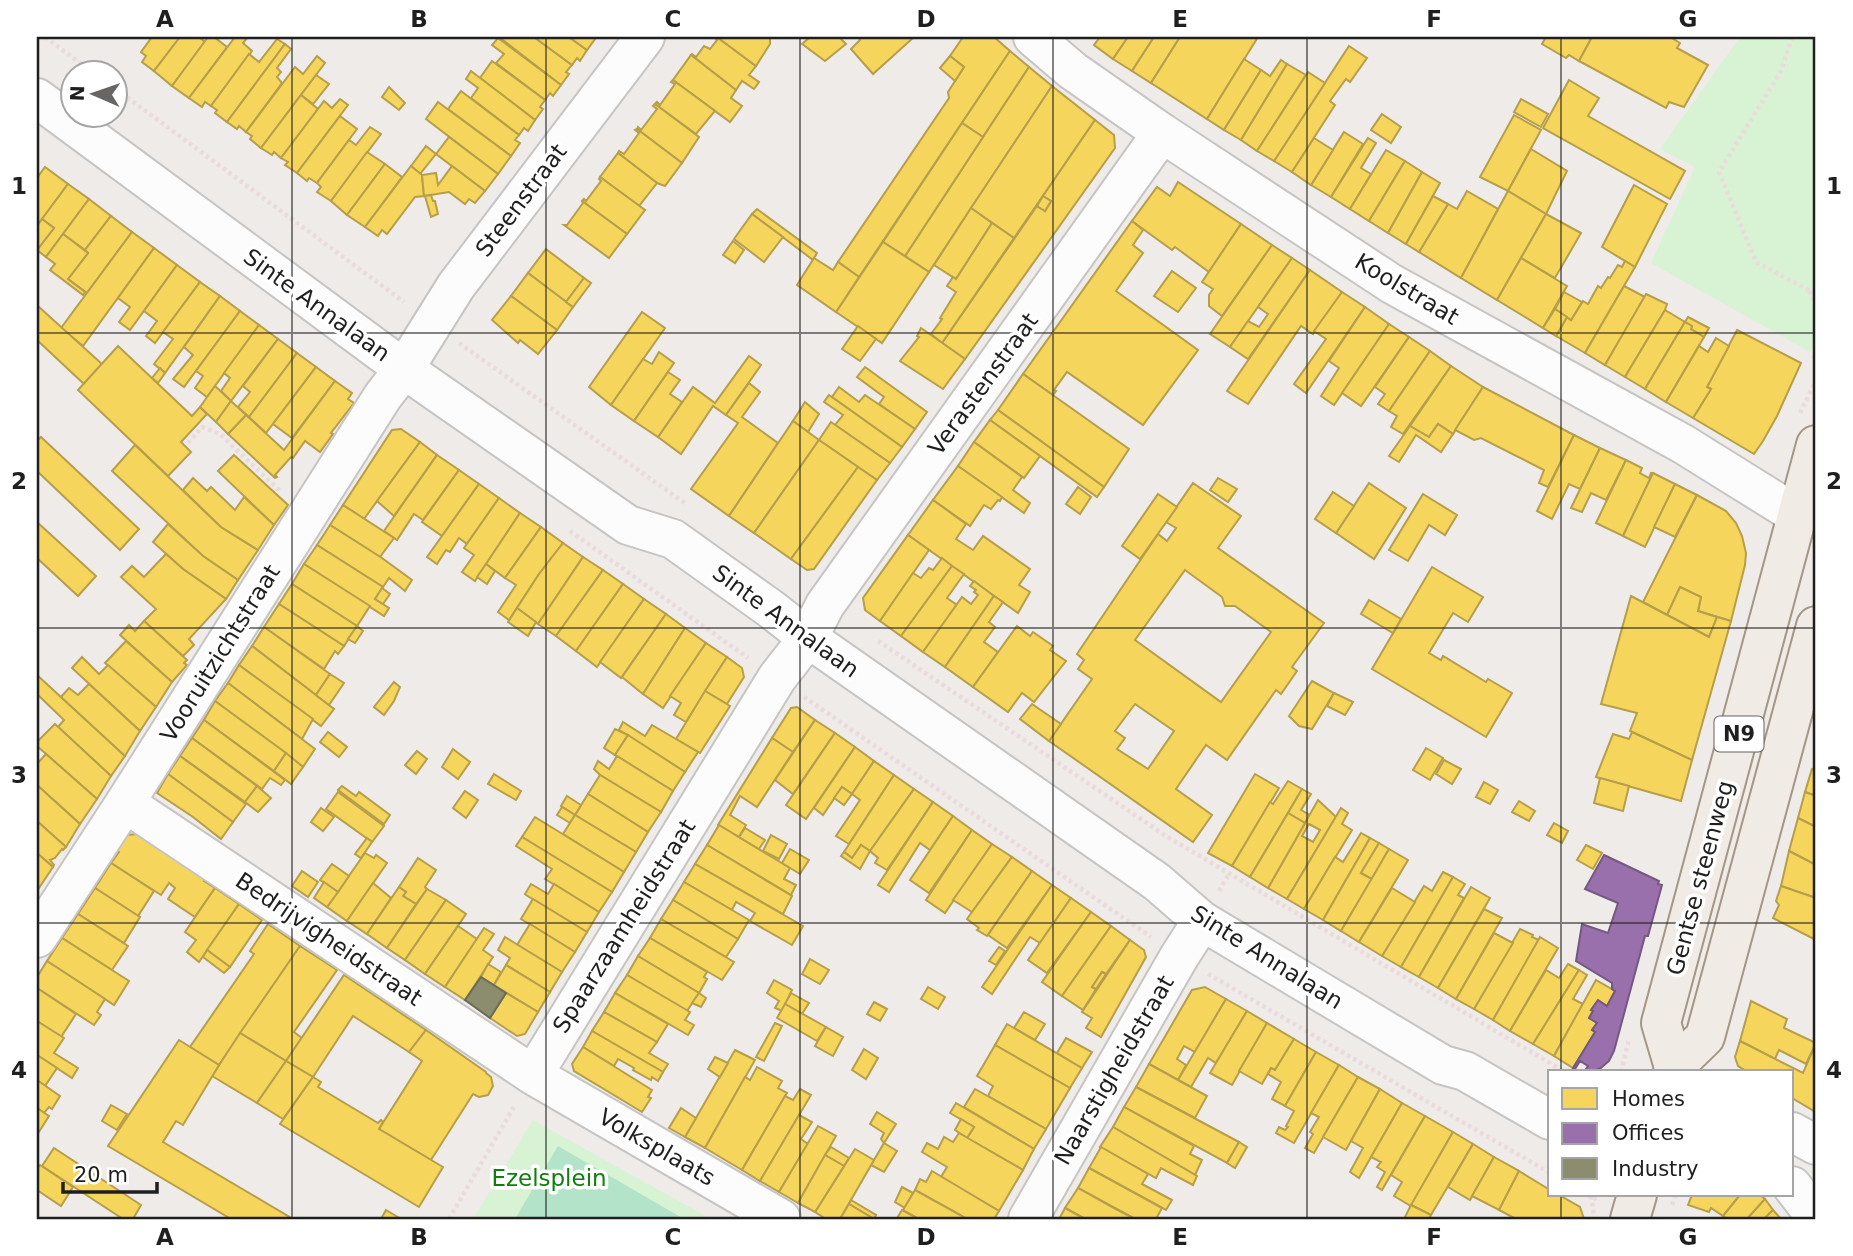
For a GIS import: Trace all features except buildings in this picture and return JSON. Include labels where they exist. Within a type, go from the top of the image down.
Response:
[{"type":"main road","name":"Gentse steenweg","points":[[1677,1070],[1661,1023],[1807,521],[1816,445]]},
{"type":"main road","name":"Gentse steenweg","points":[[1678,1070],[1705,1037],[1816,626]]},
{"type":"main road","points":[[1630,1219],[1637,1196]]},
{"type":"street","name":"Steenstraat","points":[[404,369],[456,286],[645,37]]},
{"type":"street","name":"Koolstraat","points":[[1033,37],[1073,71],[1392,284],[1683,444],[1807,521]]},
{"type":"street","name":"Sinte Annalaan","points":[[37,98],[404,369],[628,525],[673,539],[808,638],[1157,882],[1202,921],[1443,1065],[1465,1071],[1548,1119]]},
{"type":"street","name":"Verastenstraat","points":[[808,638],[833,593],[1163,132]]},
{"type":"street","name":"Vooruitzichtstraat","points":[[37,938],[383,396],[404,369]]},
{"type":"street","name":"Spaarzaamheidstraat","points":[[533,1075],[777,678],[808,638]]},
{"type":"street","name":"Bedrijvigheidstraat","points":[[125,803],[533,1075]]},
{"type":"street","name":"Naarstigheidstraat","points":[[1028,1219],[1202,921]]},
{"type":"street","name":"Volksplaats","points":[[533,1075],[781,1219]]},
{"type":"street","points":[[1794,1133],[1816,1145]]},
{"type":"street","points":[[1794,1189],[1816,1217]]},
{"type":"path","points":[[45,37],[75,60]]},
{"type":"path","points":[[1792,37],[1781,71],[1719,172],[1756,262],[1816,294]]},
{"type":"path","points":[[1808,290],[1816,302],[1816,307]]},
{"type":"path","points":[[1814,359],[1816,351]]},
{"type":"path","points":[[188,443],[202,427],[220,434],[289,501],[309,514]]},
{"type":"path","points":[[449,1219],[533,1075]]},
{"type":"path","points":[[1590,1196],[1594,1219]]},
{"type":"green space","points":[[1740,37],[1816,37],[1816,343],[1810,352],[1651,263],[1695,167],[1660,149]]},
{"type":"green space","name":"Ezelsplein","points":[[533,1120],[711,1219],[473,1219]]},
{"type":"green space","points":[[558,1146],[684,1219],[515,1219]]}]
